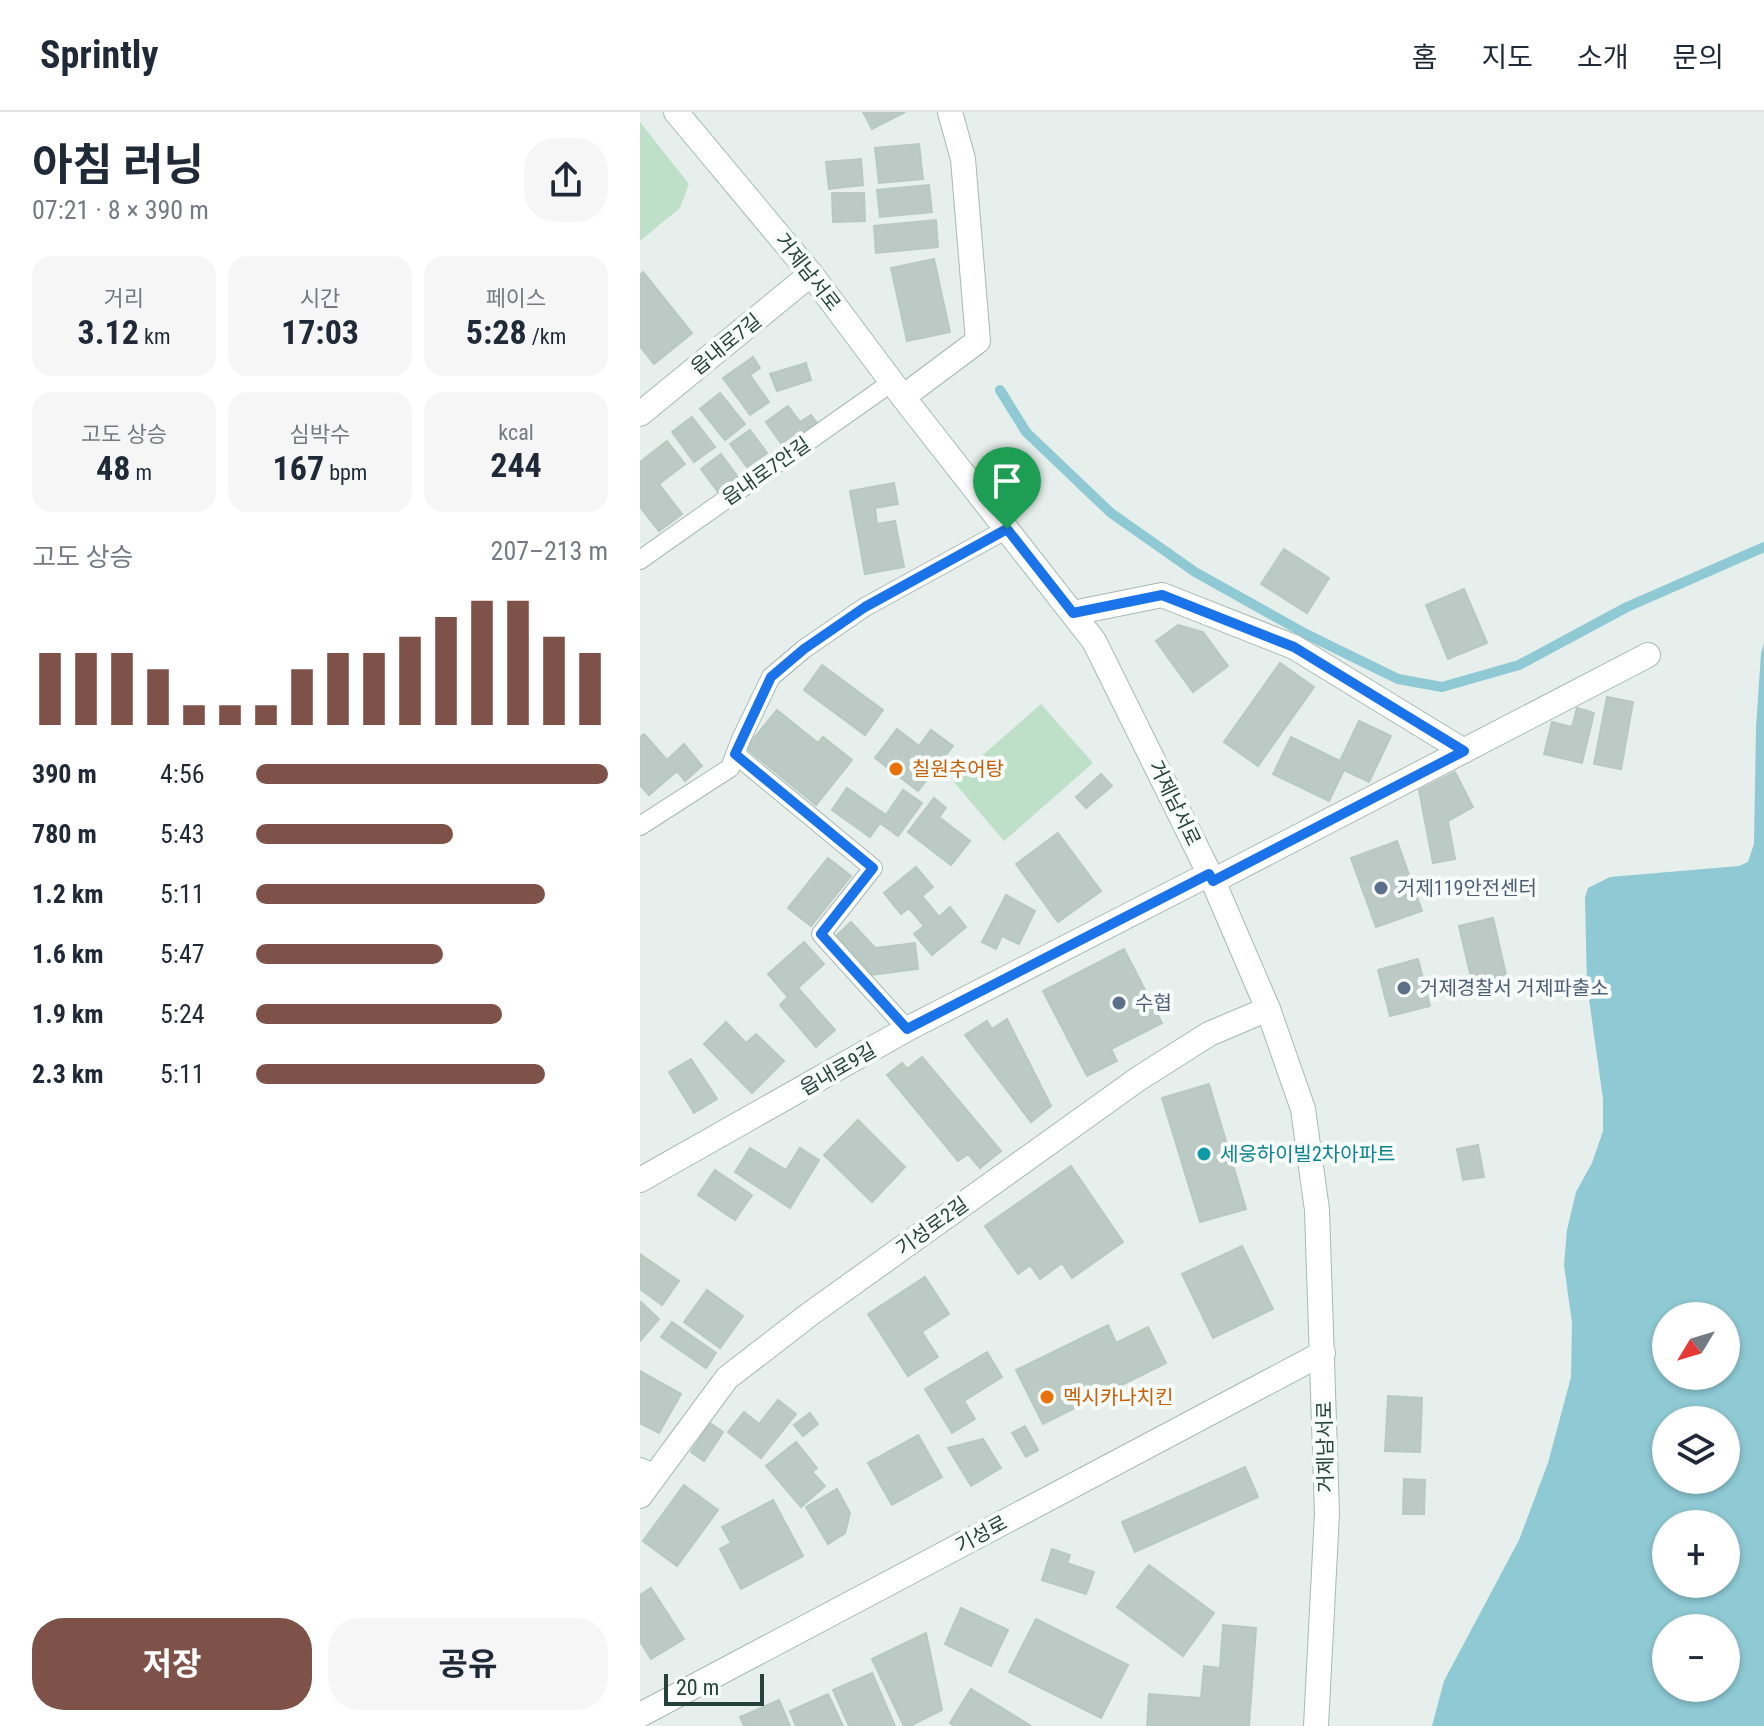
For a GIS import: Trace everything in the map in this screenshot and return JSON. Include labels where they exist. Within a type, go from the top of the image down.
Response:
[{"type":"street","name":"거제남서로","points":[[676,112],[811,274],[897,390],[1094,641],[1211,878],[1268,1009],[1303,1109],[1317,1210],[1327,1513],[1316,1726]]},
{"type":"street","points":[[897,390],[978,341],[963,159],[950,112]]},
{"type":"street","name":"읍내로7길","points":[[640,414],[811,274]]},
{"type":"street","points":[[1073,613],[1162,595],[1294,647],[1464,751]]},
{"type":"street","name":"읍내로9길","points":[[640,1180],[907,1029],[1464,751],[1648,655]]},
{"type":"street","name":"기성로2길","points":[[640,1496],[648,1471],[727,1378],[810,1314],[1138,1079],[1209,1034],[1268,1009]]},
{"type":"street","name":"기성로","points":[[640,1715],[1323,1353]]},
{"type":"lane","name":"읍내로7안길","points":[[640,560],[897,390]]},
{"type":"lane","points":[[640,826],[730,768],[771,677],[804,649],[865,607],[1007,529]]},
{"type":"lane","points":[[735,754],[873,868],[821,934],[907,1029]]},
{"type":"green space","points":[[640,122],[689,184],[680,208],[640,241]]},
{"type":"green space","points":[[1041,704],[1093,763],[1004,841],[953,781]]},
{"type":"water","points":[[1764,643],[1764,1726],[1432,1726],[1444,1681],[1519,1540],[1548,1463],[1571,1377],[1572,1323],[1564,1265],[1567,1230],[1576,1192],[1592,1163],[1603,1131],[1603,1099],[1587,985],[1585,897],[1588,888],[1610,877],[1739,866],[1748,862],[1754,844],[1756,728]]},
{"type":"building","points":[[863,112],[905,112],[872,129]]},
{"type":"building","points":[[919,144],[923,179],[879,183],[875,148]]},
{"type":"building","points":[[861,159],[863,185],[829,189],[826,162]]},
{"type":"building","points":[[929,185],[932,212],[880,217],[877,190]]},
{"type":"building","points":[[832,193],[864,193],[865,221],[833,222]]},
{"type":"building","points":[[936,220],[938,247],[876,253],[874,226]]},
{"type":"building","points":[[934,259],[950,332],[907,341],[891,268]]},
{"type":"building","points":[[643,272],[692,333],[654,364],[640,346],[640,275]]},
{"type":"building","points":[[753,357],[760,368],[750,375],[769,402],[750,415],[723,378]]},
{"type":"building","points":[[806,363],[811,380],[777,391],[770,374]]},
{"type":"building","points":[[720,393],[745,424],[725,440],[700,409]]},
{"type":"building","points":[[788,406],[800,422],[811,415],[817,423],[783,446],[766,422]]},
{"type":"building","points":[[692,417],[715,447],[694,462],[672,432]]},
{"type":"building","points":[[750,430],[767,453],[747,467],[730,444]]},
{"type":"building","points":[[667,441],[685,464],[659,484],[682,514],[659,531],[640,507],[640,462]]},
{"type":"building","points":[[721,454],[738,477],[718,492],[701,469]]},
{"type":"building","points":[[894,483],[898,504],[875,508],[877,524],[895,521],[904,567],[865,574],[850,491]]},
{"type":"building","points":[[1284,549],[1329,578],[1307,613],[1261,584]]},
{"type":"building","points":[[1464,589],[1487,643],[1448,659],[1426,605]]},
{"type":"building","points":[[1178,625],[1203,632],[1228,666],[1193,692],[1156,641]]},
{"type":"building","points":[[1280,663],[1314,687],[1258,766],[1224,742]]},
{"type":"building","points":[[822,665],[883,710],[865,735],[804,690]]},
{"type":"building","points":[[1607,697],[1633,702],[1621,769],[1594,764]]},
{"type":"building","points":[[1577,708],[1594,713],[1582,763],[1544,754],[1552,722],[1572,727]]},
{"type":"building","points":[[777,710],[818,743],[823,737],[852,760],[816,805],[746,748]]},
{"type":"building","points":[[1359,721],[1391,736],[1369,782],[1344,770],[1329,801],[1273,774],[1291,737],[1340,761]]},
{"type":"building","points":[[897,729],[919,746],[931,730],[953,746],[918,791],[875,758]]},
{"type":"building","points":[[644,734],[667,760],[684,744],[702,766],[685,781],[677,771],[649,795],[640,785],[640,737]]},
{"type":"building","points":[[1455,772],[1473,807],[1448,821],[1455,859],[1433,863],[1419,790]]},
{"type":"building","points":[[1101,774],[1112,786],[1086,808],[1076,797]]},
{"type":"building","points":[[847,788],[886,815],[903,790],[922,803],[898,836],[880,823],[870,837],[832,810]]},
{"type":"building","points":[[934,798],[946,808],[939,817],[970,841],[951,865],[908,832]]},
{"type":"building","points":[[1058,833],[1101,891],[1058,922],[1016,864]]},
{"type":"building","points":[[1397,841],[1422,911],[1376,927],[1351,858]]},
{"type":"building","points":[[828,858],[851,876],[811,926],[788,908]]},
{"type":"building","points":[[916,867],[933,887],[922,896],[939,917],[950,907],[966,927],[932,955],[914,934],[924,926],[909,908],[901,914],[884,893]]},
{"type":"building","points":[[1006,895],[1035,911],[1019,944],[1002,936],[996,949],[982,942]]},
{"type":"building","points":[[1493,918],[1507,979],[1473,986],[1459,926]]},
{"type":"building","points":[[851,922],[875,948],[915,943],[918,969],[871,975],[836,936]]},
{"type":"building","points":[[804,942],[824,964],[798,988],[835,1030],[816,1047],[780,1005],[788,997],[768,974]]},
{"type":"building","points":[[1124,949],[1162,1023],[1111,1049],[1117,1061],[1087,1076],[1043,991]]},
{"type":"building","name":"거제경찰서 거제파출소","points":[[1418,959],[1430,1006],[1390,1016],[1378,970]]},
{"type":"building","points":[[1007,1019],[1051,1106],[1031,1122],[965,1035],[987,1021],[992,1029]]},
{"type":"building","points":[[726,1022],[746,1043],[756,1034],[784,1061],[752,1093],[704,1044]]},
{"type":"building","points":[[922,1057],[1001,1151],[980,1168],[968,1154],[958,1161],[887,1075],[902,1063],[907,1069]]},
{"type":"building","points":[[691,1059],[717,1099],[694,1113],[669,1072]]},
{"type":"building","name":"세웅하이빌2차아파트","points":[[1209,1084],[1246,1209],[1200,1222],[1162,1098]]},
{"type":"building","points":[[858,1120],[905,1167],[872,1202],[824,1155]]},
{"type":"building","points":[[1478,1145],[1484,1177],[1463,1180],[1457,1149]]},
{"type":"building","points":[[750,1148],[786,1170],[800,1148],[819,1160],[790,1208],[735,1172]]},
{"type":"building","points":[[1071,1166],[1123,1242],[1072,1278],[1062,1263],[1040,1279],[1030,1265],[1018,1274],[985,1226]]},
{"type":"building","points":[[715,1170],[752,1195],[735,1220],[698,1195]]},
{"type":"building","points":[[1242,1246],[1273,1309],[1213,1338],[1182,1274]]},
{"type":"building","points":[[640,1254],[679,1281],[662,1305],[640,1289]]},
{"type":"building","points":[[925,1277],[949,1314],[922,1332],[938,1357],[908,1376],[868,1314]]},
{"type":"building","points":[[707,1290],[743,1316],[720,1348],[684,1322]]},
{"type":"building","points":[[640,1304],[659,1319],[640,1341]]},
{"type":"building","points":[[672,1322],[716,1353],[706,1368],[661,1337]]},
{"type":"building","points":[[1108,1325],[1116,1343],[1148,1327],[1166,1363],[1043,1424],[1016,1370]]},
{"type":"building","points":[[987,1352],[1002,1377],[964,1401],[975,1419],[952,1433],[925,1389]]},
{"type":"building","points":[[640,1371],[681,1394],[659,1433],[640,1423]]},
{"type":"building","points":[[1388,1396],[1422,1398],[1420,1452],[1385,1451]]},
{"type":"building","points":[[778,1400],[796,1414],[761,1458],[728,1432],[744,1412],[759,1424]]},
{"type":"building","points":[[810,1413],[818,1424],[803,1436],[794,1425]]},
{"type":"building","points":[[710,1423],[723,1432],[704,1461],[691,1452]]},
{"type":"building","points":[[1025,1426],[1038,1450],[1026,1457],[1012,1433]]},
{"type":"building","points":[[918,1435],[942,1477],[892,1505],[868,1463]]},
{"type":"building","points":[[983,1439],[1001,1468],[971,1486],[948,1448]]},
{"type":"building","points":[[796,1442],[817,1468],[812,1472],[825,1486],[801,1507],[766,1466]]},
{"type":"building","points":[[1245,1467],[1258,1497],[1135,1552],[1122,1522]]},
{"type":"building","points":[[1404,1479],[1425,1480],[1424,1514],[1403,1514]]},
{"type":"building","points":[[684,1485],[718,1510],[677,1566],[643,1541]]},
{"type":"building","points":[[837,1489],[850,1513],[845,1533],[828,1544],[806,1507]]},
{"type":"building","points":[[773,1500],[803,1556],[741,1589],[720,1549],[731,1543],[722,1527]]},
{"type":"building","points":[[1052,1549],[1070,1555],[1067,1563],[1094,1572],[1086,1594],[1042,1580]]},
{"type":"building","points":[[1149,1565],[1214,1613],[1183,1656],[1117,1607]]},
{"type":"building","points":[[651,1588],[684,1639],[651,1659],[640,1641],[640,1595]]},
{"type":"building","points":[[961,1608],[1008,1630],[991,1666],[945,1644]]},
{"type":"building","points":[[1036,1619],[1128,1665],[1101,1718],[1009,1672]]},
{"type":"building","points":[[1223,1625],[1256,1628],[1249,1726],[1147,1726],[1149,1694],[1201,1698],[1204,1666],[1220,1668]]},
{"type":"building","points":[[926,1633],[942,1710],[904,1726],[872,1659]]},
{"type":"building","points":[[872,1673],[895,1726],[849,1726],[833,1690]]},
{"type":"building","points":[[971,1689],[1031,1726],[955,1726],[950,1723]]},
{"type":"building","points":[[828,1694],[843,1726],[796,1726],[790,1711]]},
{"type":"building","points":[[779,1700],[790,1726],[744,1726],[740,1717]]},
{"type":"waterway","points":[[1000,390],[1026,432],[1111,513],[1195,572],[1306,634],[1398,679],[1442,687],[1519,665],[1627,607],[1764,547]]},
{"type":"place","name":"칠원추어탕","points":[[896,769]]},
{"type":"place","name":"거제119안전센터","points":[[1381,888]]},
{"type":"place","name":"거제경찰서 거제파출소","points":[[1404,988]]},
{"type":"place","name":"수협","points":[[1119,1003]]},
{"type":"place","name":"세웅하이빌2차아파트","points":[[1204,1154]]},
{"type":"place","name":"멕시카나치킨","points":[[1047,1397]]},
{"type":"route","points":[[1007,529],[1073,613],[1162,595],[1294,647],[1464,751],[1213,881],[1209,874],[907,1029],[821,934],[873,868],[735,754],[771,677],[804,649],[865,607],[1007,529]]}]
